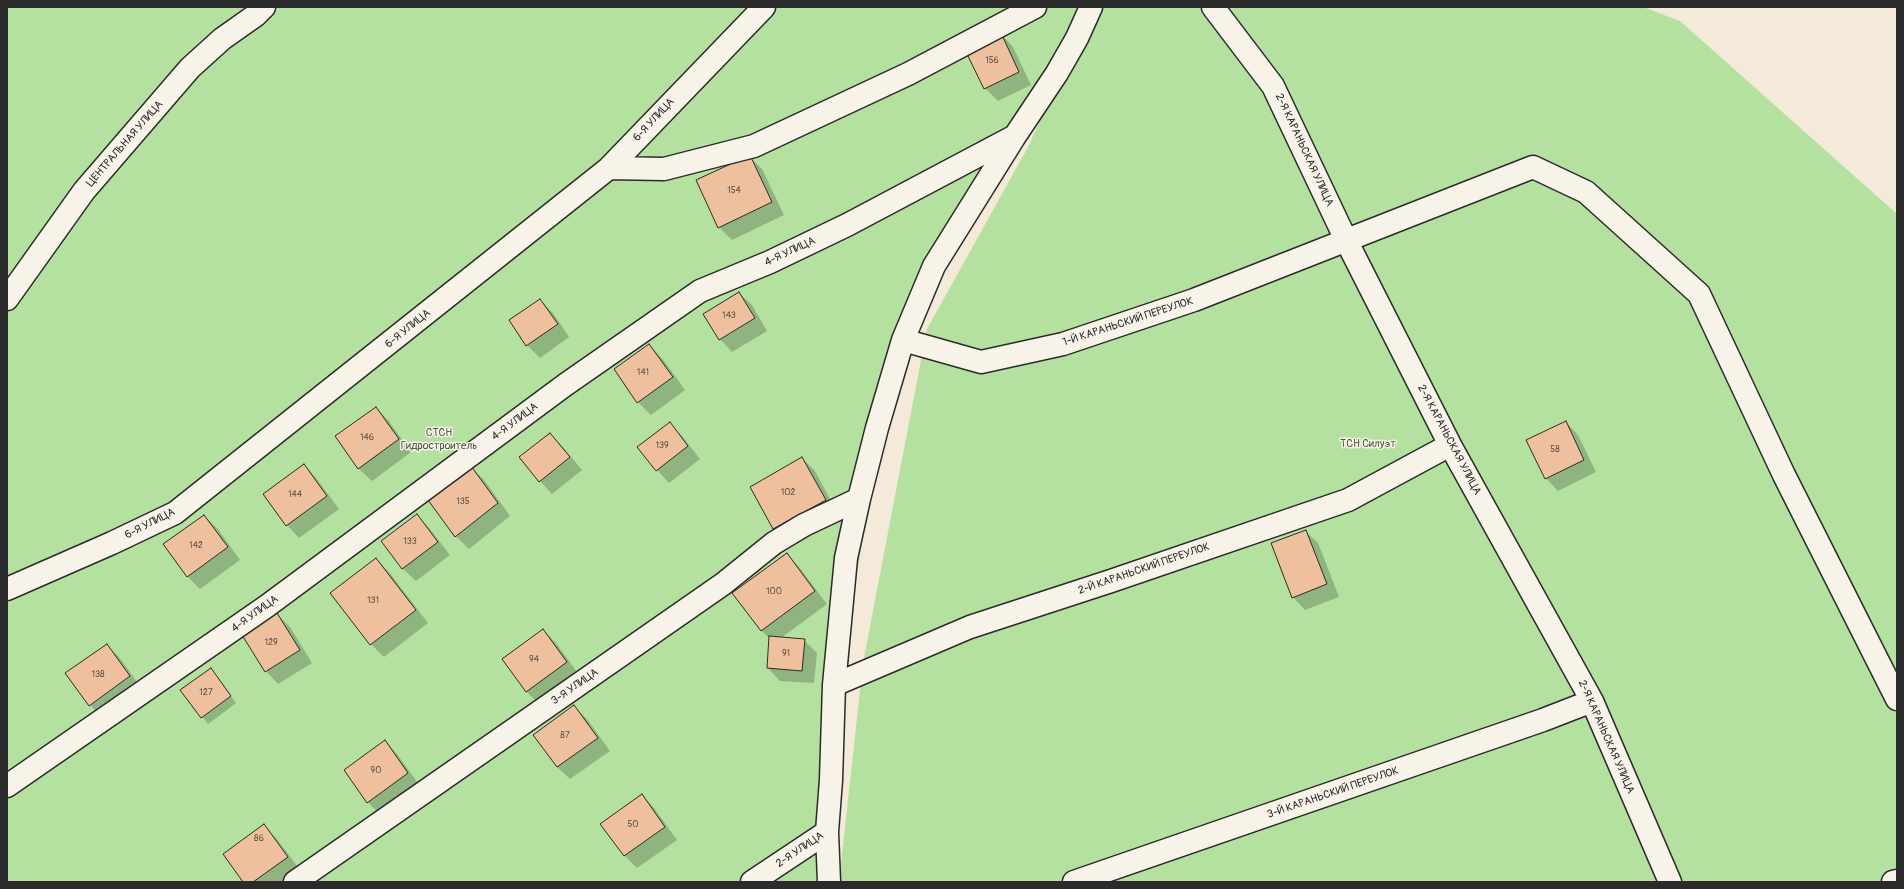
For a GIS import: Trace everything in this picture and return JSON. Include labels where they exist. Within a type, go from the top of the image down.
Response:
[{"type":"street","name":"ЦЕНТРАЛЬНАЯ УЛИЦА","points":[[7,299],[84,191],[190,68],[222,39],[256,16],[264,7]]},
{"type":"street","name":"6-Я УЛИЦА","points":[[7,589],[175,513],[609,168],[764,7]]},
{"type":"street","points":[[609,168],[664,169],[754,146],[908,74],[1034,7]]},
{"type":"street","points":[[829,882],[828,832],[834,685],[846,558],[877,428],[903,340],[934,266],[1015,136],[1057,73],[1077,38],[1091,7]]},
{"type":"street","name":"2-Я КАРАНЬСКАЯ УЛИЦА","points":[[1213,7],[1273,86],[1346,240],[1450,446],[1592,701],[1670,882]]},
{"type":"street","name":"4-Я УЛИЦА","points":[[7,786],[267,606],[565,385],[700,291],[770,262],[847,225],[1015,136]]},
{"type":"street","name":"1-Й КАРАНЬСКИЙ ПЕРЕУЛОК","points":[[903,340],[981,362],[1048,347],[1194,300],[1533,167],[1586,192],[1699,294],[1784,475],[1897,699]]},
{"type":"street","name":"2-Й КАРАНЬСКИЙ ПЕРЕУЛОК","points":[[834,685],[970,627],[1111,581],[1348,500],[1450,446]]},
{"type":"street","name":"3-Я УЛИЦА","points":[[295,882],[723,584],[774,543],[804,525],[859,499]]},
{"type":"street","name":"3-Й КАРАНЬСКИЙ ПЕРЕУЛОК","points":[[1074,882],[1536,722],[1592,701]]},
{"type":"street","name":"2-Я УЛИЦА","points":[[752,882],[828,832]]},
{"type":"street","points":[[1893,882],[1897,881]]},
{"type":"green space","name":"СТСН Гидростроитель","points":[[7,7],[1081,7],[1068,39],[903,340],[872,475],[854,595],[832,882],[7,882]]},
{"type":"green space","name":"ТСН Силуэт","points":[[1091,7],[1643,7],[1680,21],[1897,214],[1897,882],[839,882],[863,663],[927,329],[1028,147]]},
{"type":"building","points":[[1001,33],[1019,72],[984,89],[965,50]]},
{"type":"building","points":[[750,155],[772,202],[718,228],[696,180]]},
{"type":"building","points":[[739,292],[755,318],[719,340],[703,314]]},
{"type":"building","points":[[540,299],[558,324],[526,346],[509,320]]},
{"type":"building","points":[[649,344],[673,377],[637,403],[614,369]]},
{"type":"building","points":[[376,407],[399,439],[358,469],[335,436]]},
{"type":"building","points":[[1566,421],[1584,460],[1545,479],[1526,440]]},
{"type":"building","points":[[670,422],[688,446],[656,471],[637,447]]},
{"type":"building","points":[[550,433],[570,457],[539,482],[519,457]]},
{"type":"building","points":[[802,457],[826,500],[773,529],[750,487]]},
{"type":"building","points":[[304,464],[327,496],[286,526],[263,494]]},
{"type":"building","points":[[471,466],[498,503],[455,537],[428,500]]},
{"type":"building","points":[[417,514],[438,542],[402,569],[381,541]]},
{"type":"building","points":[[204,515],[228,547],[187,577],[163,544]]},
{"type":"building","points":[[1306,530],[1327,584],[1292,598],[1271,543]]},
{"type":"building","points":[[787,553],[815,591],[761,631],[732,593]]},
{"type":"building","points":[[376,558],[416,610],[370,645],[330,593]]},
{"type":"building","points":[[277,613],[300,650],[265,672],[242,635]]},
{"type":"building","points":[[543,629],[567,662],[526,692],[502,659]]},
{"type":"building","points":[[769,636],[805,639],[802,671],[767,668]]},
{"type":"building","points":[[107,644],[130,676],[89,706],[65,673]]},
{"type":"building","points":[[211,668],[231,696],[201,718],[180,690]]},
{"type":"building","points":[[574,705],[598,738],[557,767],[533,735]]},
{"type":"building","points":[[385,740],[408,773],[367,803],[344,770]]},
{"type":"building","points":[[642,794],[665,827],[624,856],[600,824]]},
{"type":"building","points":[[264,824],[288,857],[253,882],[243,882],[223,854]]}]
